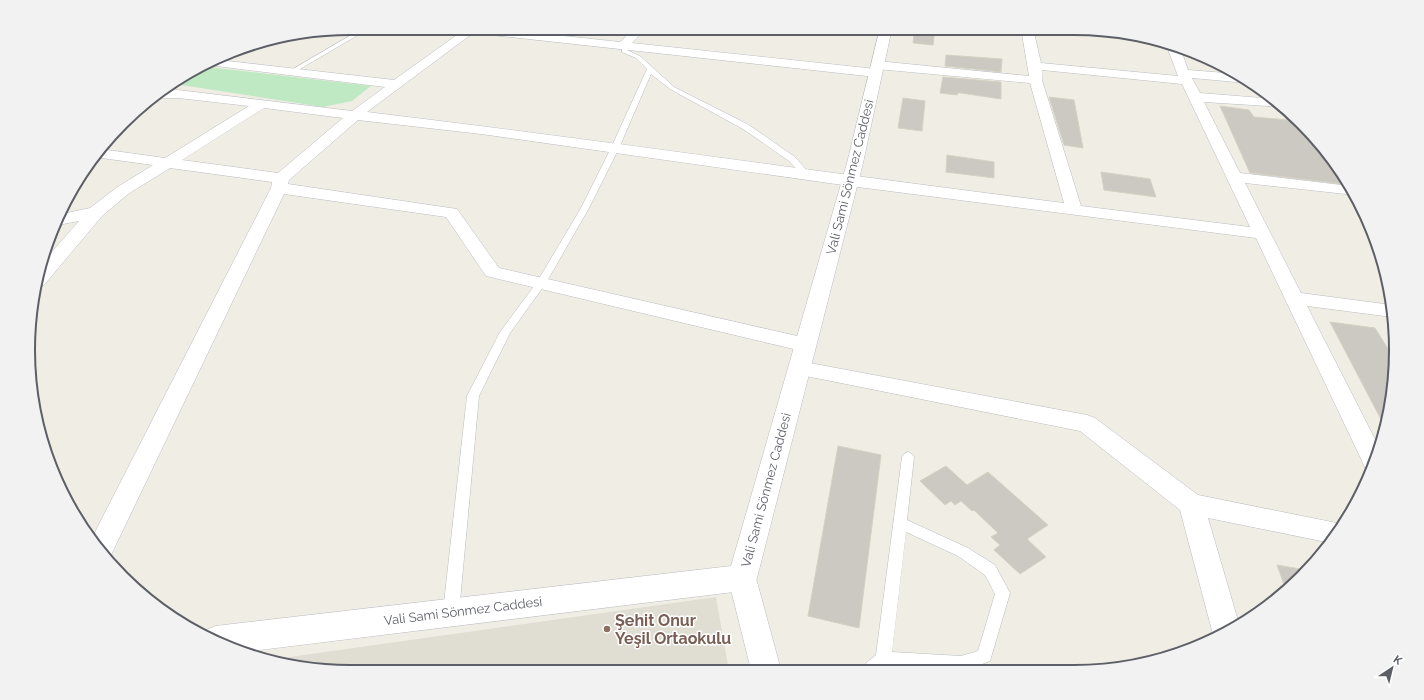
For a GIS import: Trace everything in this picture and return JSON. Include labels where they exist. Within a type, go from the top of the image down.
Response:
[{"type":"main road","name":"Vali Sami Sönmez Caddesi","points":[[226,640],[742,578],[850,181],[884,35]]},
{"type":"street","points":[[102,545],[280,183],[355,115],[397,84],[458,35]]},
{"type":"street","points":[[532,35],[876,69],[1234,79]]},
{"type":"street","points":[[624,45],[634,35]]},
{"type":"street","points":[[1027,35],[1035,73],[1074,209]]},
{"type":"street","points":[[1175,52],[1185,77],[1371,454]]},
{"type":"street","points":[[219,64],[397,84]]},
{"type":"street","points":[[165,95],[178,94],[355,115],[1263,234]]},
{"type":"street","points":[[1196,97],[1270,103]]},
{"type":"street","points":[[45,271],[96,212],[122,191],[262,104]]},
{"type":"street","points":[[103,154],[168,162],[451,213],[492,272],[541,283],[802,357],[1087,424],[1190,504],[1332,531]]},
{"type":"street","points":[[1235,177],[1345,190]]},
{"type":"street","points":[[63,219],[96,212]]},
{"type":"street","points":[[1294,298],[1386,310]]},
{"type":"street","points":[[1190,504],[1225,627]]},
{"type":"street","points":[[742,578],[765,665]]},
{"type":"lane","points":[[291,72],[355,35]]},
{"type":"lane","points":[[624,45],[624,51],[638,57],[672,88],[746,127],[792,159],[807,175]]},
{"type":"lane","points":[[451,613],[473,396],[505,332],[541,283],[585,208],[615,148],[650,69]]},
{"type":"lane","points":[[876,665],[883,659],[908,457]]},
{"type":"lane","points":[[883,659],[961,664],[984,656],[1003,593],[990,570],[963,552],[901,523]]},
{"type":"shaded area","name":"Şehit Onur Yeşil Ortaokulu","points":[[716,597],[728,665],[350,665],[309,662],[284,658]]},
{"type":"green space","points":[[210,67],[371,86],[352,101],[323,107],[181,85]]},
{"type":"building","points":[[914,35],[934,35],[933,45],[913,43]]},
{"type":"building","points":[[946,55],[1002,59],[1001,72],[945,66]]},
{"type":"building","points":[[943,77],[1001,82],[1001,99],[961,93],[958,93],[957,95],[940,93]]},
{"type":"building","points":[[1049,97],[1074,100],[1083,148],[1064,145]]},
{"type":"building","points":[[903,98],[925,101],[922,131],[898,128]]},
{"type":"building","points":[[1220,106],[1249,110],[1254,117],[1290,120],[1311,142],[1341,184],[1250,173]]},
{"type":"building","points":[[947,155],[994,162],[994,178],[946,172]]},
{"type":"building","points":[[1101,172],[1150,179],[1156,197],[1104,190]]},
{"type":"building","points":[[1330,322],[1375,328],[1389,350],[1386,391],[1381,419]]},
{"type":"building","points":[[838,446],[881,455],[859,628],[808,616]]},
{"type":"building","points":[[946,466],[967,485],[988,472],[1048,525],[1027,539],[1046,557],[1020,574],[994,550],[1000,545],[991,537],[998,533],[974,510],[972,511],[961,501],[955,505],[951,501],[945,505],[920,481]]},
{"type":"building","points":[[1277,565],[1301,569],[1297,573],[1284,585]]},
{"type":"place","name":"Şehit Onur Yeşil Ortaokulu","points":[[607,629]]}]
